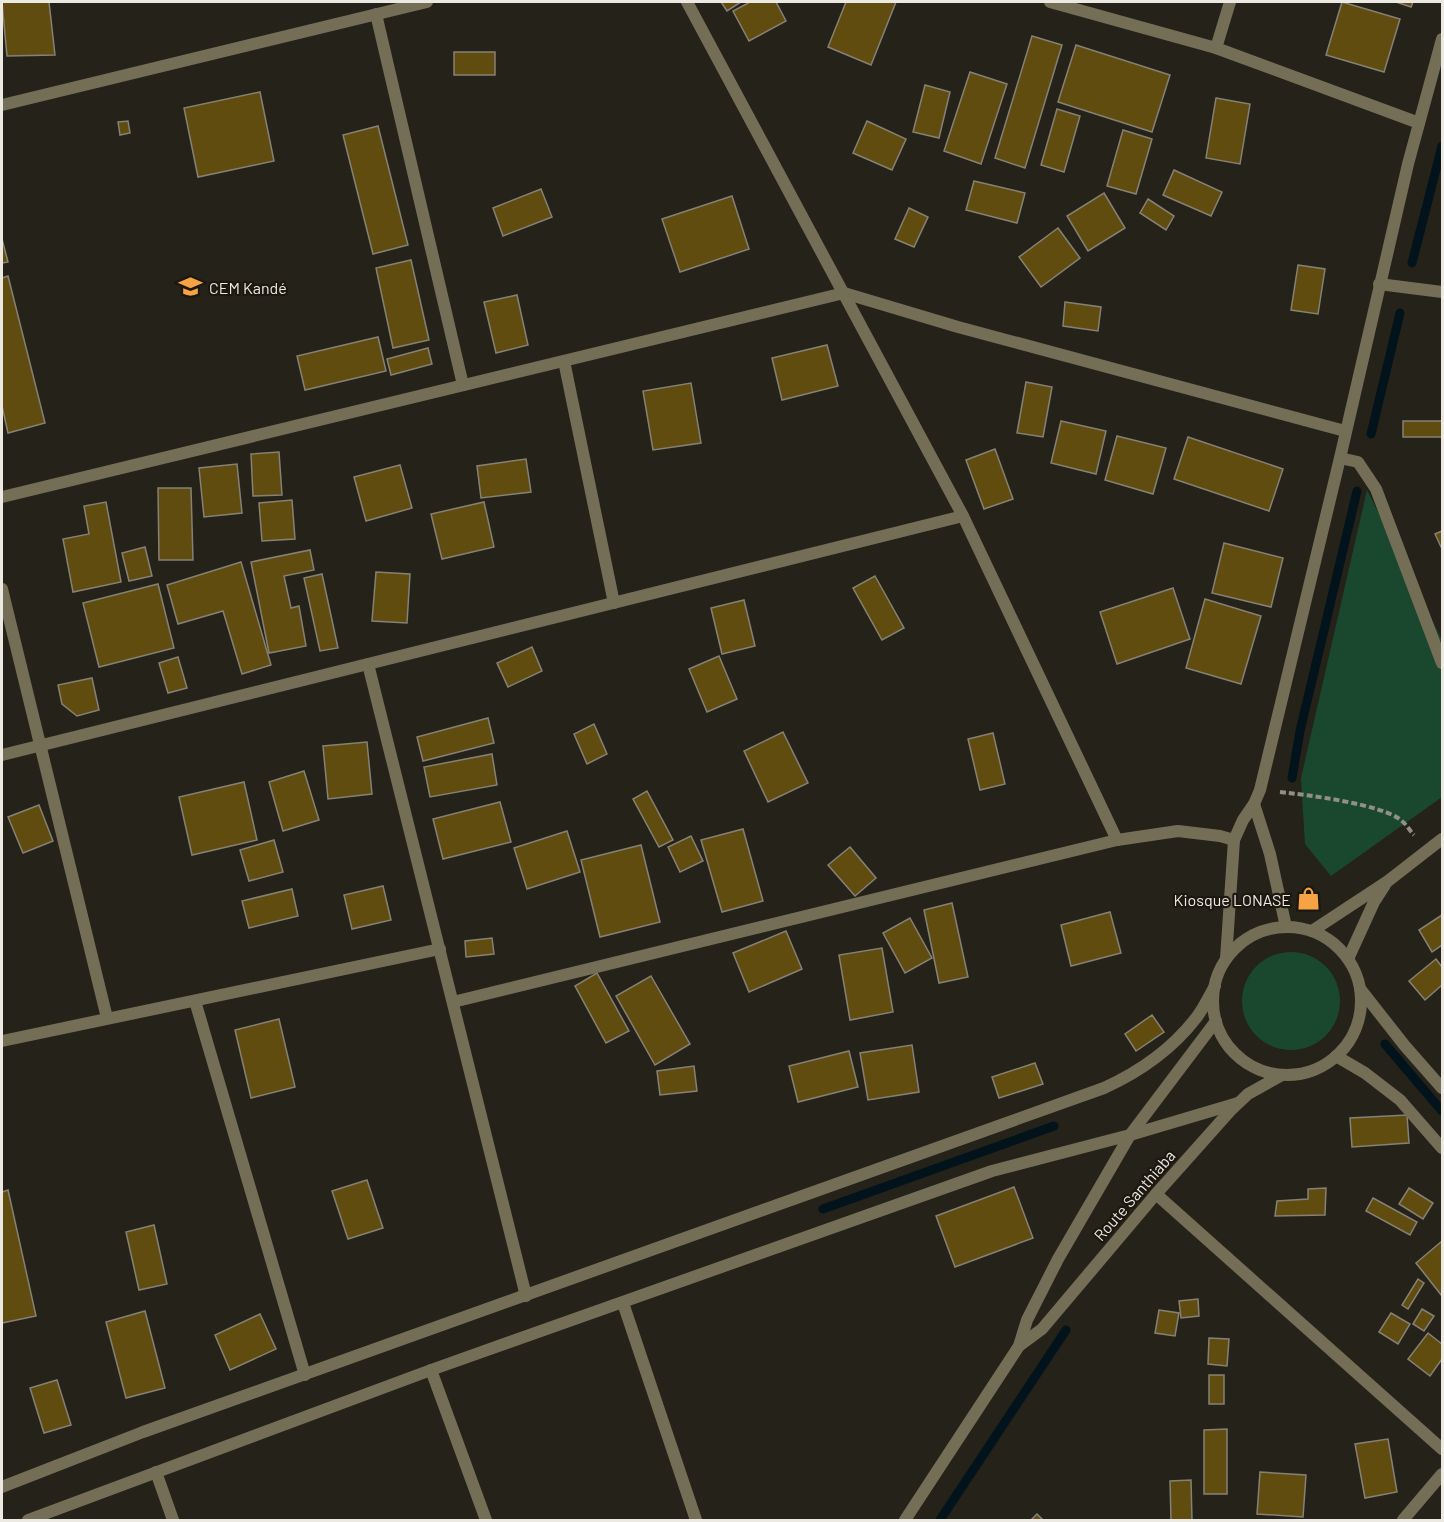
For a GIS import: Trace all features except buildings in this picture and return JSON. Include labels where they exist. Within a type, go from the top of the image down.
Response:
[{"type":"street","points":[[2,105],[427,2]]},
{"type":"street","points":[[687,2],[963,516],[1117,840]]},
{"type":"street","points":[[1050,2],[1216,48],[1419,123]]},
{"type":"street","points":[[1216,48],[1230,2]]},
{"type":"street","points":[[376,14],[463,385]]},
{"type":"street","points":[[1226,959],[1234,840],[1260,790],[1340,458],[1379,284],[1419,123],[1439,67],[1443,39]]},
{"type":"street","points":[[1379,284],[1443,292]]},
{"type":"street","points":[[2,497],[844,293],[958,327],[1346,431]]},
{"type":"street","points":[[564,361],[614,603]]},
{"type":"street","points":[[1340,458],[1358,462],[1376,489],[1443,663]]},
{"type":"street","points":[[2,755],[963,516]]},
{"type":"street","points":[[2,589],[106,1018]]},
{"type":"street","points":[[368,664],[526,1296]]},
{"type":"street","points":[[1254,804],[1272,864],[1286,927]]},
{"type":"street","points":[[453,1002],[1117,840],[1178,831],[1234,840]]},
{"type":"street","points":[[1312,930],[1388,881],[1443,839]]},
{"type":"street","points":[[1348,959],[1374,902],[1388,881]]},
{"type":"street","points":[[2,1487],[143,1432],[305,1376],[1051,1107],[1131,1076],[1182,1034],[1197,1017],[1215,986],[1226,959],[1236,947],[1253,934],[1286,927],[1312,930],[1331,940],[1348,959],[1356,974],[1361,1007],[1357,1024],[1345,1047],[1336,1056],[1320,1068],[1303,1073],[1282,1075],[1264,1071],[1247,1063],[1227,1044],[1216,1021],[1215,986]]},
{"type":"street","points":[[2,1041],[440,949]]},
{"type":"street","points":[[1360,990],[1405,1046],[1443,1088]]},
{"type":"street","points":[[195,1001],[305,1376]]},
{"type":"street","name":"Route Santhiaba","points":[[905,1521],[1019,1346],[1026,1320],[1058,1259],[1130,1135],[1216,1021]]},
{"type":"street","points":[[1336,1056],[1365,1073],[1400,1100],[1443,1148]]},
{"type":"street","name":"Route Santhiaba","points":[[1019,1346],[1042,1329],[1156,1194],[1238,1103],[1248,1094],[1282,1075]]},
{"type":"street","points":[[28,1521],[431,1370],[992,1171],[1130,1135],[1173,1120],[1238,1103]]},
{"type":"street","points":[[1156,1194],[1443,1449]]},
{"type":"street","points":[[623,1303],[696,1521]]},
{"type":"street","points":[[431,1370],[486,1521]]},
{"type":"street","points":[[156,1472],[173,1521]]},
{"type":"street","points":[[1403,1521],[1443,1474]]},
{"type":"path","points":[[1260,790],[1323,797],[1383,812],[1401,820],[1428,850]]},
{"type":"green space","points":[[1367,490],[1442,640],[1442,797],[1331,876],[1305,844],[1301,778]]},
{"type":"green space","points":[[1291,952],[1310,956],[1326,966],[1336,982],[1340,1001],[1336,1020],[1326,1036],[1310,1046],[1291,1050],[1272,1046],[1256,1036],[1246,1020],[1242,1001],[1246,982],[1256,966],[1272,956]]},
{"type":"waterway","points":[[1412,263],[1442,146]]},
{"type":"waterway","points":[[1371,434],[1400,313]]},
{"type":"waterway","points":[[1292,778],[1300,731],[1357,491]]},
{"type":"waterway","points":[[1385,1044],[1442,1111]]},
{"type":"waterway","points":[[823,1209],[1054,1126]]},
{"type":"waterway","points":[[940,1520],[1066,1330]]},
{"type":"place","name":"CEM Kandé","points":[[191,287]]},
{"type":"place","name":"Kiosque LONASE","points":[[1309,899]]}]
